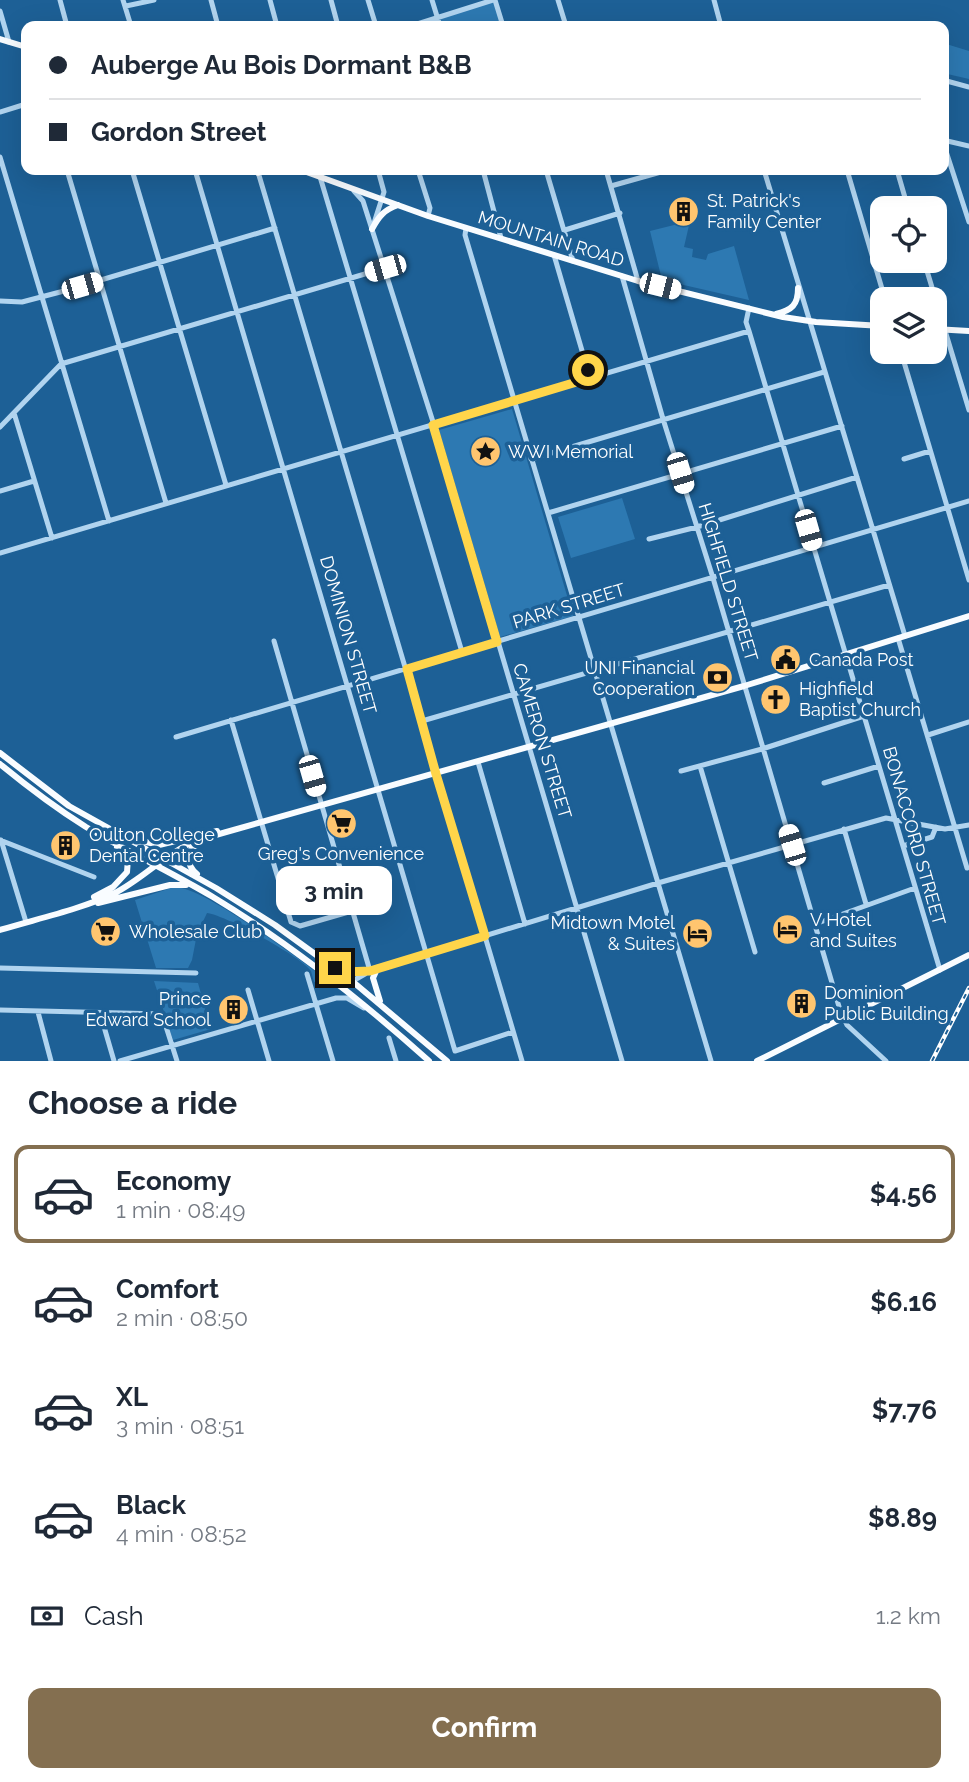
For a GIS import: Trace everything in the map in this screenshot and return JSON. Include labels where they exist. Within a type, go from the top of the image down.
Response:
[{"type":"main road","points":[[0,39],[21,46]]},
{"type":"main road","name":"MOUNTAIN ROAD","points":[[313,175],[428,216],[638,281],[774,315],[811,322],[870,325]]},
{"type":"main road","points":[[372,229],[379,216],[398,205]]},
{"type":"main road","points":[[774,315],[795,306],[799,288]]},
{"type":"main road","points":[[947,330],[969,331]]},
{"type":"main road","points":[[0,930],[115,893],[188,844],[744,686],[969,616]]},
{"type":"main road","points":[[0,753],[42,787],[78,811],[216,888],[275,925],[352,981],[446,1061]]},
{"type":"main road","points":[[0,764],[46,800],[104,837],[194,886],[278,939],[344,986],[429,1061]]},
{"type":"main road","points":[[78,811],[142,841],[157,845],[203,833],[233,830]]},
{"type":"main road","points":[[216,888],[191,869],[188,855],[196,845],[233,830]]},
{"type":"main road","points":[[59,912],[105,892],[126,876],[129,866],[126,856],[104,837]]},
{"type":"main road","points":[[59,912],[170,885],[194,886]]},
{"type":"main road","points":[[757,1061],[969,955]]},
{"type":"main road","points":[[373,970],[375,990],[382,1005]]},
{"type":"street","points":[[60,0],[66,21]]},
{"type":"street","points":[[130,21],[125,3],[154,0]]},
{"type":"street","points":[[211,0],[217,21]]},
{"type":"street","points":[[270,0],[276,21]]},
{"type":"street","points":[[331,0],[337,21]]},
{"type":"street","points":[[368,0],[374,21]]},
{"type":"street","points":[[432,0],[438,21]]},
{"type":"street","points":[[425,21],[494,0],[501,21]]},
{"type":"street","points":[[558,0],[564,21]]},
{"type":"street","points":[[714,0],[720,21]]},
{"type":"street","points":[[0,11],[9,42]]},
{"type":"street","points":[[949,81],[969,86]]},
{"type":"street","points":[[0,113],[21,106]]},
{"type":"street","points":[[949,142],[969,146]]},
{"type":"street","points":[[0,157],[109,521]]},
{"type":"street","points":[[949,158],[966,205],[969,222]]},
{"type":"street","points":[[68,175],[166,503]]},
{"type":"street","points":[[133,175],[226,485]]},
{"type":"street","name":"DOMINION STREET","points":[[197,175],[455,1051],[513,1032]]},
{"type":"street","points":[[259,175],[522,1061]]},
{"type":"street","points":[[319,175],[462,652]]},
{"type":"street","points":[[372,229],[384,192],[379,175]]},
{"type":"street","points":[[420,175],[430,208],[428,216]]},
{"type":"street","points":[[484,175],[501,238]]},
{"type":"street","points":[[548,175],[573,261]]},
{"type":"street","points":[[608,175],[638,281]]},
{"type":"street","points":[[611,186],[650,175]]},
{"type":"street","points":[[765,175],[889,585],[928,735],[967,867]]},
{"type":"street","points":[[848,175],[881,287]]},
{"type":"street","points":[[898,175],[905,196]]},
{"type":"street","name":"CAMERON STREET","points":[[354,191],[363,201],[385,268],[514,694],[621,1061]]},
{"type":"street","points":[[565,230],[620,213]]},
{"type":"street","points":[[0,301],[22,302],[42,297],[275,228]]},
{"type":"street","points":[[466,228],[465,235],[711,1061]]},
{"type":"street","points":[[554,255],[590,378]]},
{"type":"street","points":[[0,427],[61,364],[385,268]]},
{"type":"street","name":"HIGHFIELD STREET","points":[[622,276],[843,1018]]},
{"type":"street","name":"BONACCORD STREET","points":[[749,308],[746,322],[940,970]]},
{"type":"street","points":[[0,553],[749,331]]},
{"type":"street","points":[[947,340],[969,410]]},
{"type":"street","points":[[905,364],[969,580]]},
{"type":"street","points":[[531,459],[824,372]]},
{"type":"street","points":[[14,413],[52,538]]},
{"type":"street","points":[[548,513],[842,426]]},
{"type":"street","points":[[904,459],[930,451]]},
{"type":"street","points":[[649,539],[697,527],[857,477]]},
{"type":"street","points":[[0,491],[34,481]]},
{"type":"street","name":"PARK STREET","points":[[176,737],[969,501]]},
{"type":"street","points":[[422,721],[889,585]]},
{"type":"street","points":[[274,641],[320,806],[373,970]]},
{"type":"street","points":[[681,771],[864,716]]},
{"type":"street","points":[[231,720],[291,922],[300,926],[352,911]]},
{"type":"street","points":[[928,735],[969,722]]},
{"type":"street","points":[[478,762],[525,924]]},
{"type":"street","points":[[700,766],[755,952]]},
{"type":"street","points":[[824,783],[879,766]]},
{"type":"street","points":[[344,986],[373,970],[659,883],[886,818],[955,829],[969,824]]},
{"type":"street","points":[[903,846],[932,837],[936,827]]},
{"type":"street","points":[[845,829],[866,904]]},
{"type":"street","points":[[1,840],[94,877]]},
{"type":"street","points":[[1,840],[26,922]]},
{"type":"street","points":[[815,924],[915,888]]},
{"type":"street","points":[[0,968],[196,973]]},
{"type":"street","points":[[335,968],[345,972],[373,970]]},
{"type":"street","points":[[307,974],[332,1061]]},
{"type":"street","points":[[248,990],[269,1061]]},
{"type":"street","points":[[100,1013],[117,1061],[257,1023],[336,998],[347,998],[376,1014]]},
{"type":"street","points":[[0,1010],[162,1014],[177,1061]]},
{"type":"street","points":[[38,1012],[51,1061]]},
{"type":"street","points":[[843,1018],[887,1061]]},
{"type":"street","points":[[389,1038],[396,1061]]},
{"type":"shaded area","points":[[493,0],[501,21],[438,21],[437,17]]},
{"type":"shaded area","points":[[949,45],[969,51],[969,79],[949,74]]},
{"type":"shaded area","points":[[690,221],[684,247],[693,249],[692,257],[706,260],[708,254],[734,246],[749,300],[662,280],[650,231]]},
{"type":"shaded area","points":[[512,409],[573,616],[500,637],[439,430]]},
{"type":"shaded area","points":[[622,498],[635,539],[571,558],[558,517]]},
{"type":"shaded area","points":[[174,887],[205,898],[247,923],[319,974],[320,980],[314,982],[311,971],[305,965],[279,947],[230,921],[207,913],[197,934],[188,968],[156,968],[135,900]]},
{"type":"shaded area","points":[[154,981],[198,983],[211,1029],[173,1040]]},
{"type":"railway","points":[[932,1061],[969,988]]},
{"type":"place","name":"St. Patrick's Family Center","points":[[684,211]]},
{"type":"place","name":"WWI Memorial","points":[[485,452]]},
{"type":"place","name":"Canada Post","points":[[786,660]]},
{"type":"place","name":"UNI Financial Cooperation","points":[[718,678]]},
{"type":"place","name":"Highfield Baptist Church","points":[[776,699]]},
{"type":"place","name":"Greg's Convenience","points":[[341,824]]},
{"type":"place","name":"Oulton College Dental Centre","points":[[66,845]]},
{"type":"place","name":"V Hotel and Suites","points":[[787,930]]},
{"type":"place","name":"Wholesale Club","points":[[106,932]]},
{"type":"place","name":"Midtown Motel & Suites","points":[[698,933]]},
{"type":"place","name":"Dominion Public Building","points":[[801,1003]]},
{"type":"place","name":"Prince Edward School","points":[[234,1009]]},
{"type":"route","points":[[335,968],[345,972],[370,971],[485,936],[407,669],[497,642],[433,425],[590,378],[588,370]]}]
